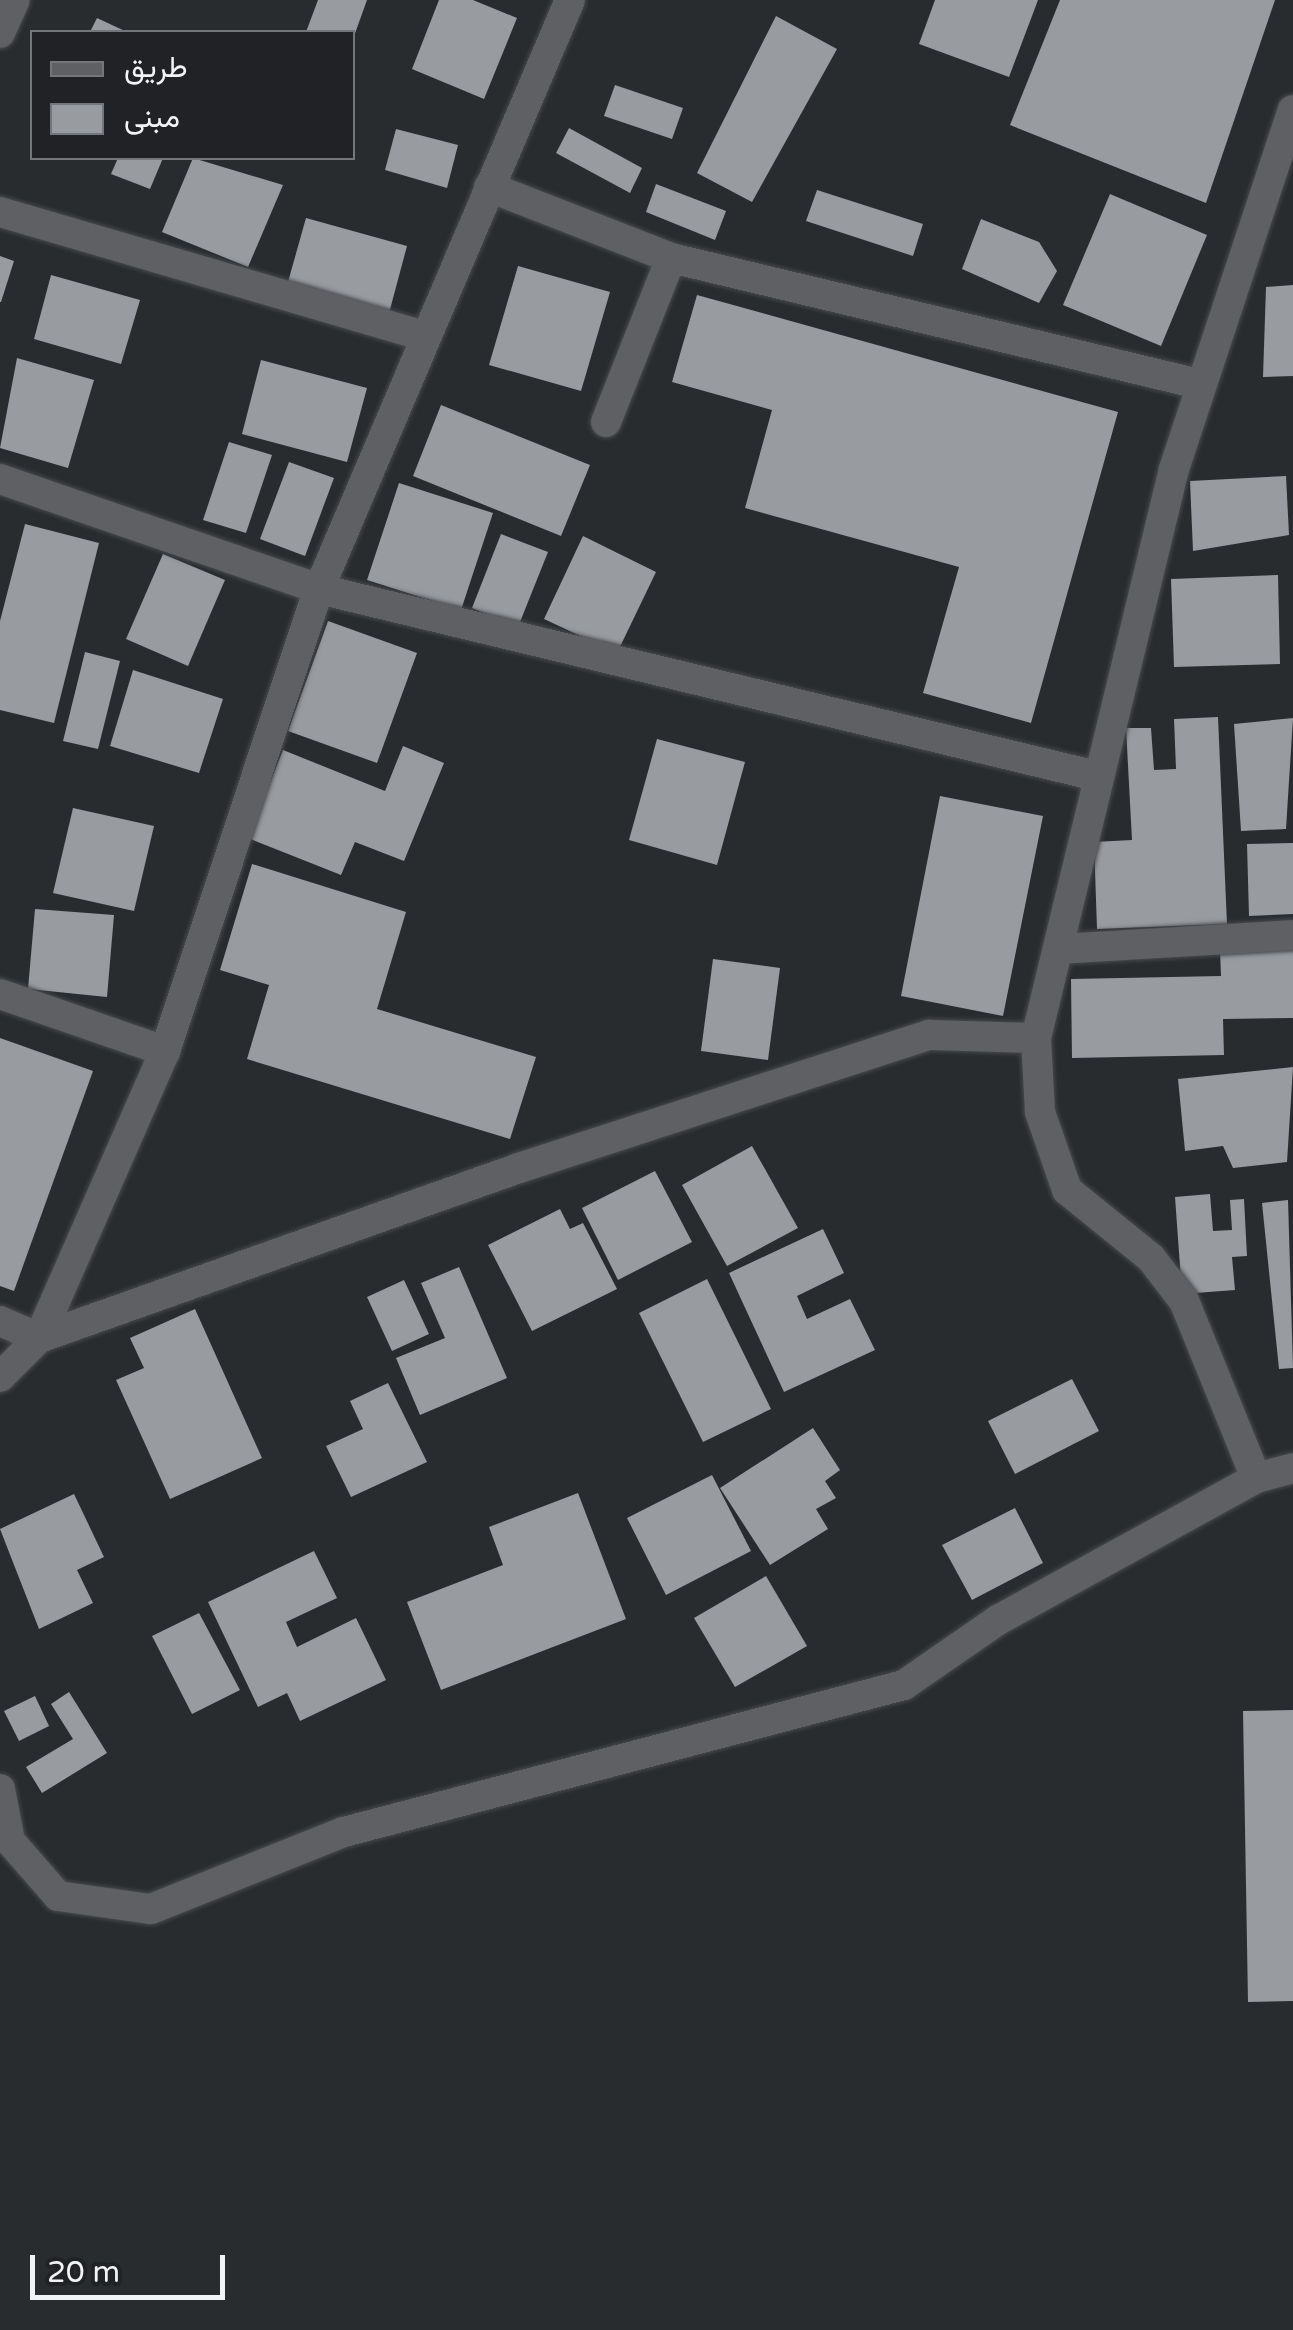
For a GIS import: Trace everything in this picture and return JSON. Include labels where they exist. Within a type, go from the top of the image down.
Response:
[{"type":"street","points":[[0,32],[16,0]]},
{"type":"street","points":[[0,1378],[40,1338],[165,1051],[319,589],[421,336],[570,0]]},
{"type":"street","points":[[1256,1478],[1184,1301],[1151,1258],[1067,1190],[1040,1112],[1036,1038],[1097,776],[1199,384],[1293,110]]},
{"type":"street","points":[[489,187],[672,258],[1199,384]]},
{"type":"street","points":[[0,212],[421,336]]},
{"type":"street","points":[[606,422],[672,258]]},
{"type":"street","points":[[0,479],[319,589],[1097,776]]},
{"type":"street","points":[[1059,949],[1293,934]]},
{"type":"street","points":[[0,994],[165,1051]]},
{"type":"street","points":[[0,1322],[40,1338],[929,1035],[1036,1038]]},
{"type":"street","points":[[0,1788],[10,1841],[58,1896],[151,1909],[344,1832],[904,1685],[998,1620],[1256,1478],[1293,1468]]},
{"type":"building","points":[[318,0],[367,0],[355,33],[355,30],[307,30]]},
{"type":"building","points":[[439,0],[473,0],[517,18],[484,99],[412,69]]},
{"type":"building","points":[[935,0],[1038,0],[1009,77],[919,44]]},
{"type":"building","points":[[1060,0],[1275,0],[1206,203],[1010,125]]},
{"type":"building","points":[[776,16],[837,49],[752,202],[697,173]]},
{"type":"building","points":[[97,18],[123,30],[91,30]]},
{"type":"building","points":[[615,85],[683,108],[672,139],[604,116]]},
{"type":"building","points":[[569,128],[642,168],[630,193],[556,153]]},
{"type":"building","points":[[396,129],[458,145],[447,188],[385,170]]},
{"type":"building","points":[[117,160],[162,160],[150,189],[111,174]]},
{"type":"building","points":[[192,160],[283,185],[248,267],[162,232]]},
{"type":"building","points":[[656,184],[726,211],[715,240],[646,212]]},
{"type":"building","points":[[817,190],[923,224],[913,256],[806,221]]},
{"type":"building","points":[[1110,194],[1207,235],[1161,346],[1063,305]]},
{"type":"building","points":[[306,218],[407,246],[388,317],[286,289]]},
{"type":"building","points":[[981,219],[1039,242],[1057,271],[1039,303],[962,269]]},
{"type":"building","points":[[0,256],[14,261],[1,302],[0,302]]},
{"type":"building","points":[[518,266],[610,292],[581,391],[489,365]]},
{"type":"building","points":[[51,275],[140,300],[121,364],[34,339]]},
{"type":"building","points":[[1293,285],[1293,376],[1263,377],[1266,287]]},
{"type":"building","points":[[697,295],[1118,412],[1031,723],[923,693],[959,567],[745,508],[772,410],[672,382]]},
{"type":"building","points":[[17,358],[94,380],[68,468],[0,448]]},
{"type":"building","points":[[261,360],[367,388],[347,462],[242,434]]},
{"type":"building","points":[[441,405],[590,465],[561,536],[413,476]]},
{"type":"building","points":[[229,442],[272,455],[246,533],[203,520]]},
{"type":"building","points":[[289,462],[334,478],[305,556],[260,539]]},
{"type":"building","points":[[1286,476],[1289,535],[1193,551],[1190,481]]},
{"type":"building","points":[[399,483],[493,513],[461,610],[367,580]]},
{"type":"building","points":[[25,524],[99,543],[54,723],[0,710],[0,621]]},
{"type":"building","points":[[501,534],[548,552],[518,627],[472,608]]},
{"type":"building","points":[[583,536],[656,572],[617,653],[544,619]]},
{"type":"building","points":[[163,554],[225,580],[188,666],[126,639]]},
{"type":"building","points":[[1278,575],[1280,664],[1174,667],[1171,579]]},
{"type":"building","points":[[328,621],[417,653],[377,763],[288,731]]},
{"type":"building","points":[[85,652],[120,661],[98,749],[63,741]]},
{"type":"building","points":[[133,670],[223,699],[199,773],[110,746]]},
{"type":"building","points":[[1218,717],[1227,924],[1097,929],[1094,842],[1132,840],[1126,728],[1151,728],[1154,770],[1176,769],[1174,719]]},
{"type":"building","points":[[1293,718],[1286,829],[1241,831],[1234,724]]},
{"type":"building","points":[[657,739],[745,762],[717,865],[629,840]]},
{"type":"building","points":[[403,746],[444,763],[404,861],[355,842],[341,875],[248,838],[283,750],[385,791]]},
{"type":"building","points":[[940,796],[1043,816],[1003,1016],[901,996]]},
{"type":"building","points":[[73,808],[154,826],[134,911],[53,893]]},
{"type":"building","points":[[1293,843],[1293,914],[1249,916],[1247,844]]},
{"type":"building","points":[[252,864],[406,912],[377,1009],[536,1057],[510,1139],[247,1059],[269,985],[220,970]]},
{"type":"building","points":[[35,909],[114,915],[107,997],[28,989]]},
{"type":"building","points":[[1293,949],[1293,1018],[1223,1019],[1224,1055],[1072,1058],[1071,979],[1221,976],[1220,950]]},
{"type":"building","points":[[713,959],[780,968],[768,1060],[701,1051]]},
{"type":"building","points":[[0,1038],[93,1071],[14,1291],[0,1286]]},
{"type":"building","points":[[1293,1067],[1287,1162],[1233,1168],[1223,1146],[1185,1151],[1178,1079]]},
{"type":"building","points":[[752,1146],[798,1228],[727,1266],[682,1185]]},
{"type":"building","points":[[655,1171],[692,1242],[618,1280],[582,1208]]},
{"type":"building","points":[[1210,1194],[1213,1231],[1232,1230],[1230,1200],[1244,1199],[1247,1256],[1232,1257],[1235,1290],[1182,1294],[1175,1197]]},
{"type":"building","points":[[1288,1200],[1293,1368],[1279,1369],[1262,1203]]},
{"type":"building","points":[[560,1209],[570,1229],[583,1223],[617,1289],[532,1331],[488,1245]]},
{"type":"building","points":[[823,1229],[844,1273],[797,1296],[807,1319],[850,1299],[875,1350],[784,1392],[729,1273]]},
{"type":"building","points":[[459,1267],[507,1378],[420,1415],[396,1358],[445,1338],[421,1283]]},
{"type":"building","points":[[707,1279],[771,1409],[703,1442],[639,1313]]},
{"type":"building","points":[[404,1280],[429,1334],[392,1351],[367,1297]]},
{"type":"building","points":[[195,1309],[262,1458],[170,1499],[116,1380],[144,1368],[130,1338]]},
{"type":"building","points":[[1072,1379],[1099,1431],[1015,1474],[988,1421]]},
{"type":"building","points":[[388,1383],[427,1462],[351,1497],[326,1446],[363,1429],[350,1401]]},
{"type":"building","points":[[813,1428],[840,1470],[825,1481],[836,1498],[816,1509],[828,1529],[770,1565],[720,1488]]},
{"type":"building","points":[[712,1475],[751,1551],[666,1595],[627,1518]]},
{"type":"building","points":[[578,1493],[626,1619],[441,1690],[407,1602],[503,1565],[489,1527]]},
{"type":"building","points":[[74,1494],[104,1557],[77,1570],[93,1603],[39,1629],[0,1529]]},
{"type":"building","points":[[1015,1508],[1043,1563],[972,1600],[942,1545]]},
{"type":"building","points":[[314,1551],[337,1598],[286,1622],[297,1647],[356,1618],[386,1680],[300,1721],[287,1693],[258,1707],[208,1602]]},
{"type":"building","points":[[766,1576],[807,1646],[735,1687],[694,1618]]},
{"type":"building","points":[[199,1613],[240,1690],[192,1714],[152,1636]]},
{"type":"building","points":[[69,1692],[107,1753],[42,1793],[26,1767],[73,1739],[51,1704]]},
{"type":"building","points":[[35,1696],[49,1726],[19,1741],[4,1711]]},
{"type":"building","points":[[1293,1710],[1293,2001],[1248,2002],[1243,1711]]}]
